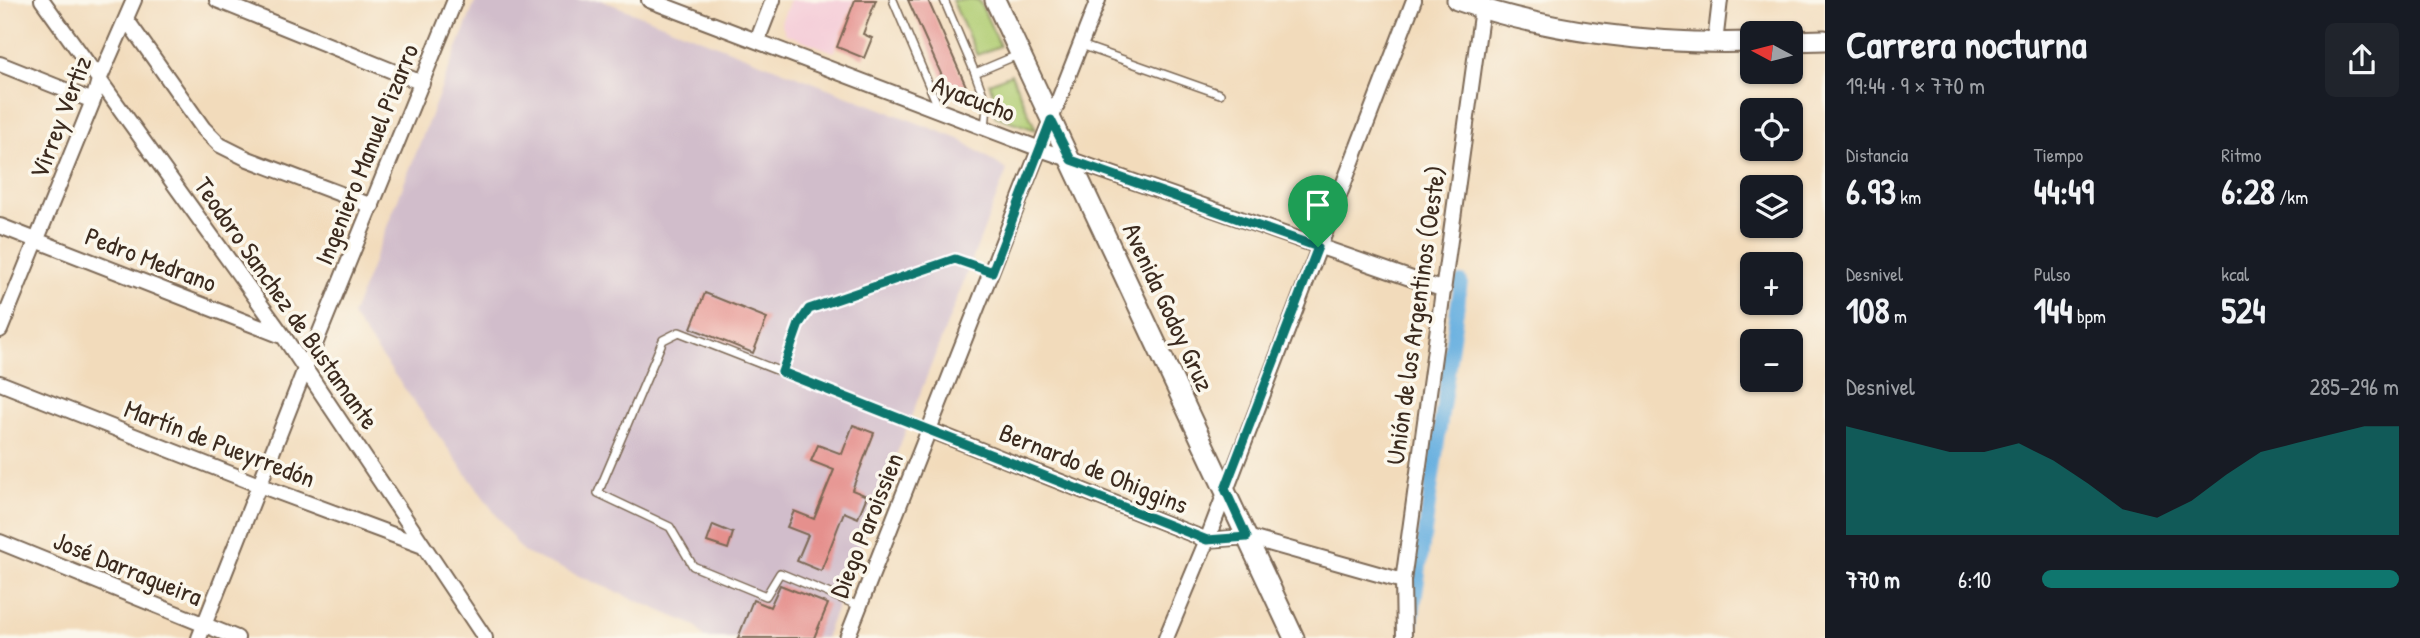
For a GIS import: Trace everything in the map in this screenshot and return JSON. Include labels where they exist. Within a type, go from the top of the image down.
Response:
[{"type":"main road","name":"Avenida Godoy Gruz","points":[[995,0],[1294,638]]},
{"type":"main road","points":[[1457,0],[1574,29],[1687,43],[1740,42]]},
{"type":"main road","points":[[1803,41],[1825,40]]},
{"type":"street","name":"Teodoro Sanchez de Bustamante","points":[[42,0],[284,337],[485,638]]},
{"type":"street","name":"Virrey Vertiz","points":[[0,330],[38,242],[99,80],[135,0]]},
{"type":"street","points":[[217,0],[422,83]]},
{"type":"street","name":"Ingeniero Manuel Pizarro","points":[[201,631],[455,0]]},
{"type":"street","name":"Ayacucho","points":[[649,0],[1040,149],[1444,290]]},
{"type":"street","points":[[757,41],[773,0]]},
{"type":"street","name":"Diego Paroissien","points":[[847,638],[1098,0]]},
{"type":"street","points":[[1166,638],[1207,540],[1414,0]]},
{"type":"street","points":[[1715,43],[1720,0]]},
{"type":"street","name":"Unión de los Argentinos (Oeste)","points":[[1404,638],[1403,581],[1483,5]]},
{"type":"street","points":[[126,19],[203,128],[220,145],[248,159],[372,206]]},
{"type":"street","points":[[0,64],[93,101]]},
{"type":"street","name":"Pedro Medrano","points":[[0,226],[284,337]]},
{"type":"street","name":"Martín de Pueyrredón","points":[[0,383],[259,485],[424,546]]},
{"type":"street","name":"Bernardo de Ohiggins","points":[[930,430],[1207,540],[1247,537],[1403,581]]},
{"type":"street","name":"José Darragueira","points":[[0,542],[201,631],[237,638]]},
{"type":"lane","points":[[893,0],[939,110]]},
{"type":"lane","points":[[944,0],[987,106],[985,128]]},
{"type":"lane","points":[[1081,45],[1220,94]]},
{"type":"lane","points":[[975,73],[1020,54]]},
{"type":"lane","points":[[782,372],[799,324],[809,309],[955,259],[992,272]]},
{"type":"lane","points":[[860,606],[780,573],[766,596],[693,566],[670,527],[598,493],[663,340],[679,332],[930,430]]},
{"type":"shaded area","points":[[476,0],[601,0],[959,139],[1007,170],[825,638],[704,638],[696,626],[523,552],[352,316]]},
{"type":"shaded area","points":[[790,0],[854,0],[834,52],[786,34],[781,22]]},
{"type":"green space","points":[[952,0],[979,0],[1000,46],[977,55]]},
{"type":"green space","points":[[1011,74],[1036,130],[995,116],[996,102],[989,83]]},
{"type":"building","points":[[855,0],[876,0],[863,34],[872,38],[864,58],[837,47]]},
{"type":"building","points":[[908,0],[928,0],[966,86],[950,94]]},
{"type":"building","points":[[705,293],[767,318],[753,353],[691,328]]},
{"type":"building","points":[[853,425],[874,433],[852,490],[867,496],[858,518],[844,512],[821,571],[797,561],[808,535],[787,527],[794,511],[814,519],[834,470],[811,461],[818,445],[842,454]]},
{"type":"building","points":[[713,525],[733,533],[728,549],[707,542]]},
{"type":"building","points":[[780,585],[828,604],[814,638],[738,638],[753,600],[770,607]]},
{"type":"waterway","points":[[1411,628],[1461,282]]},
{"type":"route","points":[[1051,120],[1071,160],[1318,247],[1225,489],[1247,537],[1207,540],[782,372],[799,324],[809,309],[955,259],[992,272],[1051,120]]}]
